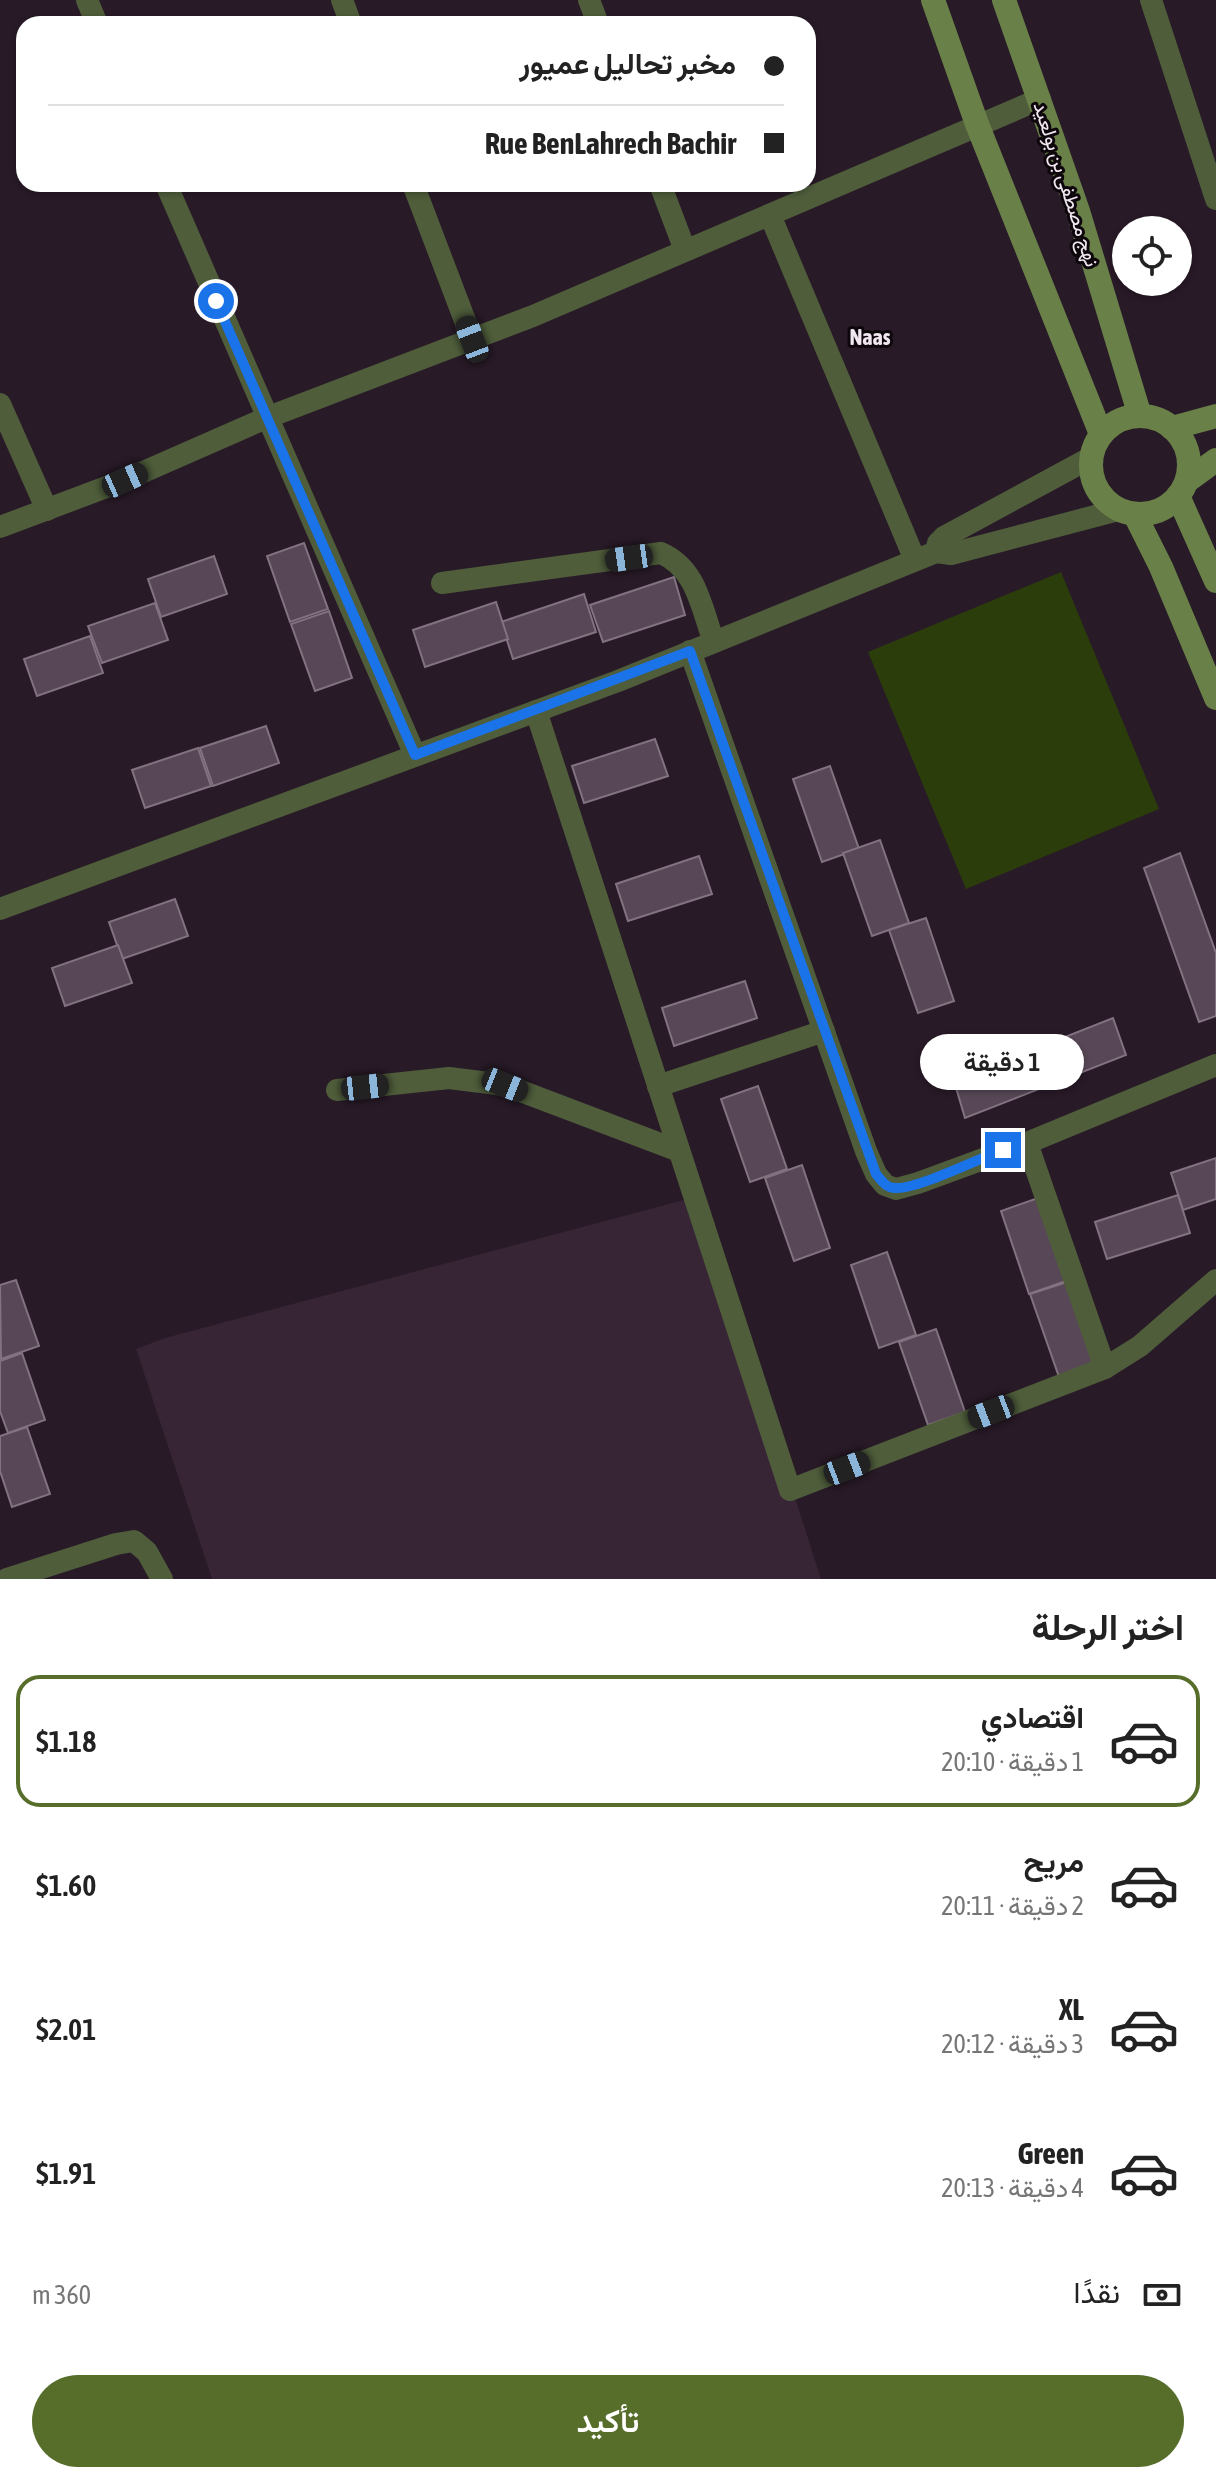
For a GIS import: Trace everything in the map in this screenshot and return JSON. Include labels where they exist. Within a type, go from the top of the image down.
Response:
[{"type":"main road","points":[[933,0],[977,124],[1101,434]]},
{"type":"main road","name":"نهج مصطفى بن بولعيد","points":[[1004,0],[1078,211],[1140,416]]},
{"type":"main road","points":[[1172,428],[1216,416]]},
{"type":"main road","points":[[1216,460],[1182,488],[1168,506],[1155,513],[1126,512],[1105,501],[1096,488],[1090,458],[1101,434],[1112,424],[1126,418],[1155,418],[1172,428],[1187,452],[1189,466],[1182,488],[1216,581]]},
{"type":"main road","points":[[1126,512],[1161,567],[1216,698]]},
{"type":"street","points":[[1151,0],[1216,199]]},
{"type":"street","points":[[0,527],[125,480],[266,418],[533,316],[1040,99]]},
{"type":"street","points":[[169,192],[415,755]]},
{"type":"street","points":[[416,192],[472,339]]},
{"type":"street","points":[[663,192],[685,250]]},
{"type":"street","points":[[770,215],[926,556]]},
{"type":"street","points":[[0,404],[47,510]]},
{"type":"street","points":[[926,556],[944,537],[1090,458]]},
{"type":"street","points":[[0,909],[536,711],[926,556],[951,554],[1126,512]]},
{"type":"street","points":[[442,583],[661,553],[676,560],[689,573],[714,642]]},
{"type":"street","points":[[690,651],[866,1151],[876,1174],[885,1185],[896,1189],[918,1183],[1027,1143],[1216,1065]]},
{"type":"street","points":[[536,711],[790,1490],[1105,1368],[1140,1346],[1216,1280]]},
{"type":"street","points":[[658,1086],[824,1031]]},
{"type":"street","points":[[337,1090],[449,1078],[505,1085],[679,1151]]},
{"type":"street","points":[[1027,1143],[1105,1368]]},
{"type":"street","points":[[0,1563],[7,1579],[134,1541],[147,1552],[162,1579]]},
{"type":"shaded area","points":[[699,1196],[821,1579],[212,1579],[136,1349],[165,1338]]},
{"type":"green space","points":[[1061,572],[1159,809],[966,889],[868,652]]},
{"type":"building","points":[[304,543],[328,609],[290,622],[267,556]]},
{"type":"building","points":[[214,556],[227,594],[161,617],[148,579]]},
{"type":"building","points":[[674,577],[685,615],[603,642],[590,605]]},
{"type":"building","points":[[584,594],[596,632],[513,659],[501,622]]},
{"type":"building","points":[[496,602],[508,639],[425,667],[413,630]]},
{"type":"building","points":[[155,603],[168,640],[102,663],[88,626]]},
{"type":"building","points":[[329,611],[352,678],[315,691],[291,624]]},
{"type":"building","points":[[90,636],[103,673],[37,696],[24,659]]},
{"type":"building","points":[[266,726],[279,763],[213,786],[200,748]]},
{"type":"building","points":[[655,739],[668,776],[584,803],[572,766]]},
{"type":"building","points":[[198,748],[211,786],[145,808],[132,770]]},
{"type":"building","points":[[830,766],[859,849],[822,862],[793,779]]},
{"type":"building","points":[[880,840],[909,923],[872,936],[843,853]]},
{"type":"building","points":[[1180,853],[1216,953],[1216,1016],[1199,1022],[1144,868]]},
{"type":"building","points":[[699,856],[712,894],[628,921],[616,884]]},
{"type":"building","points":[[175,899],[188,936],[122,959],[109,922]]},
{"type":"building","points":[[926,918],[954,1001],[918,1013],[889,930]]},
{"type":"building","points":[[118,945],[132,983],[65,1006],[52,968]]},
{"type":"building","points":[[745,981],[757,1018],[674,1046],[662,1008]]},
{"type":"building","points":[[1113,1018],[1126,1055],[965,1118],[954,1081]]},
{"type":"building","points":[[758,1086],[787,1169],[750,1182],[721,1099]]},
{"type":"building","points":[[1216,1158],[1216,1199],[1183,1210],[1171,1173]]},
{"type":"building","points":[[802,1165],[830,1248],[794,1261],[765,1178]]},
{"type":"building","points":[[1178,1195],[1190,1233],[1107,1259],[1095,1222]]},
{"type":"building","points":[[1038,1198],[1066,1281],[1029,1294],[1001,1211]]},
{"type":"building","points":[[887,1252],[916,1335],[879,1348],[851,1265]]},
{"type":"building","points":[[16,1280],[39,1346],[1,1359],[0,1285]]},
{"type":"building","points":[[1067,1282],[1096,1365],[1059,1377],[1030,1294]]},
{"type":"building","points":[[936,1329],[965,1412],[928,1425],[899,1342]]},
{"type":"building","points":[[22,1353],[45,1420],[8,1433],[0,1411],[0,1361]]},
{"type":"building","points":[[27,1427],[50,1494],[12,1507],[0,1471],[0,1436]]},
{"type":"district","name":"Naas","points":[[870,337]]},
{"type":"route","points":[[216,301],[415,755],[618,681],[690,651],[876,1174],[885,1185],[896,1189],[1003,1150]]}]
